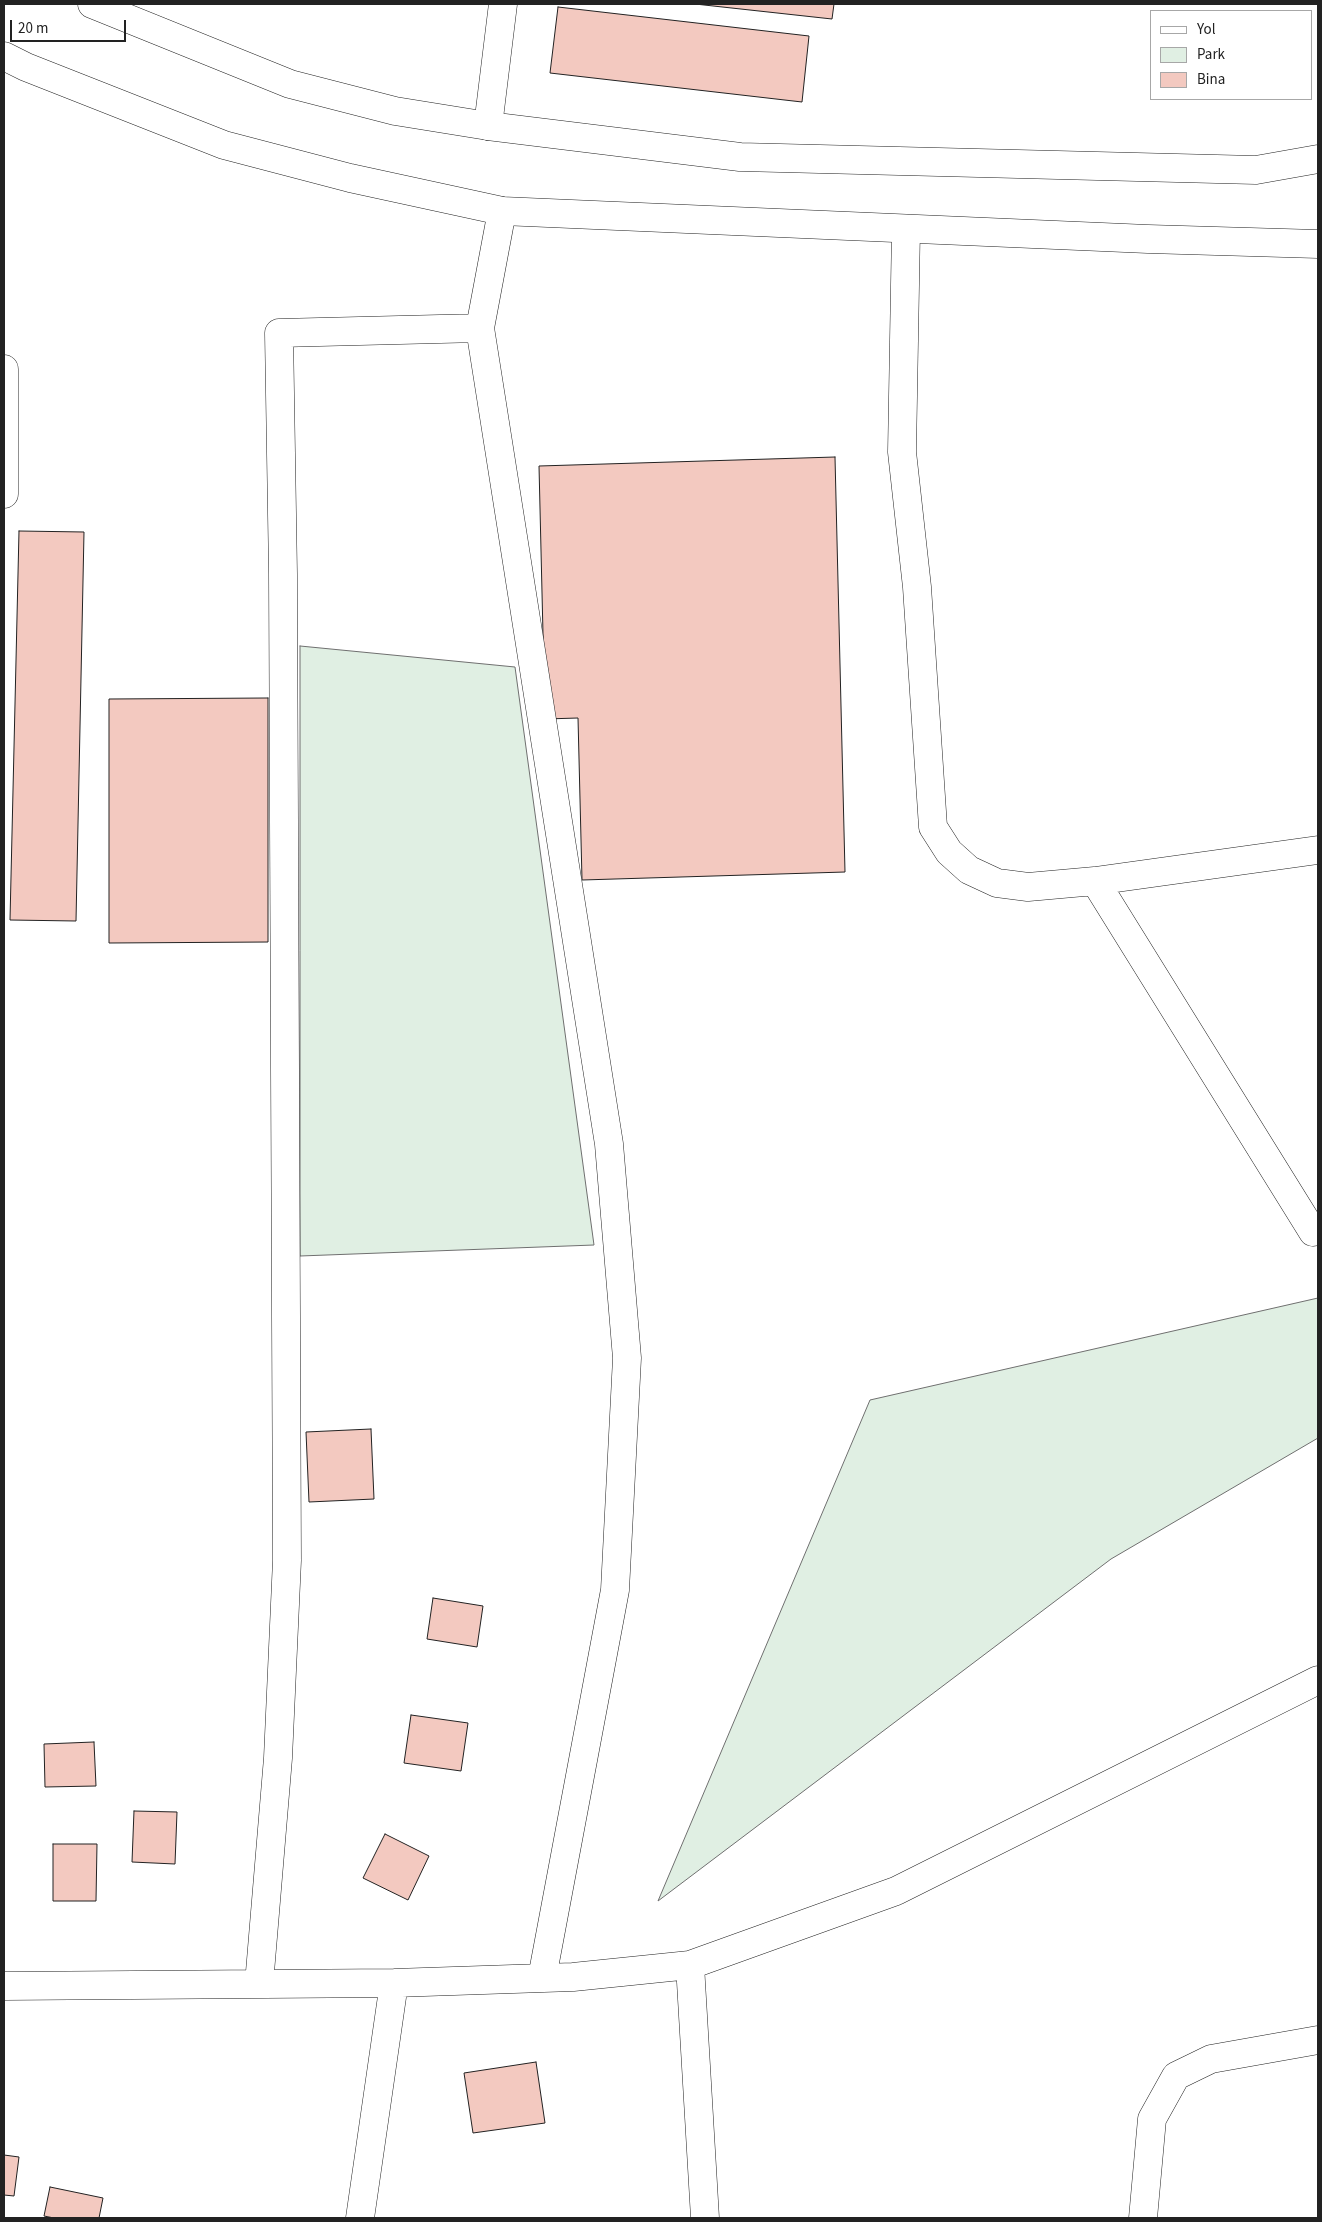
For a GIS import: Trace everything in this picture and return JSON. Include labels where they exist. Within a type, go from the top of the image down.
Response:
[{"type":"street","points":[[92,4],[290,84],[395,111],[488,126],[740,157],[1256,170],[1318,159]]},
{"type":"street","points":[[488,126],[503,4]]},
{"type":"street","points":[[4,56],[26,67],[224,145],[350,178],[502,211],[906,229],[1318,244]]},
{"type":"street","points":[[502,211],[480,328],[609,1144],[627,1358],[615,1590],[542,1978]]},
{"type":"street","points":[[906,229],[902,452],[917,587],[933,827],[949,852],[969,870],[997,883],[1028,887],[1095,881],[1318,850]]},
{"type":"street","points":[[259,1984],[278,1758],[287,1560],[283,584],[279,332],[480,328]]},
{"type":"street","points":[[4,369],[4,494]]},
{"type":"street","points":[[1095,881],[1313,1232]]},
{"type":"street","points":[[4,1986],[394,1983],[572,1977],[690,1965],[896,1891],[1318,1680]]},
{"type":"street","points":[[690,1965],[705,2218]]},
{"type":"street","points":[[360,2218],[394,1983]]},
{"type":"street","points":[[1143,2218],[1152,2119],[1176,2076],[1211,2059],[1318,2040]]},
{"type":"green space","points":[[300,646],[515,667],[594,1245],[300,1256]]},
{"type":"green space","points":[[1318,1298],[1318,1438],[1111,1559],[658,1901],[870,1400]]},
{"type":"building","points":[[695,4],[834,4],[832,19]]},
{"type":"building","points":[[558,7],[809,36],[802,102],[550,73]]},
{"type":"building","points":[[835,457],[845,872],[582,880],[578,718],[545,719],[539,466]]},
{"type":"building","points":[[19,531],[84,532],[76,921],[10,920]]},
{"type":"building","points":[[268,698],[268,942],[109,943],[109,699]]},
{"type":"building","points":[[371,1429],[374,1499],[309,1502],[306,1432]]},
{"type":"building","points":[[433,1598],[483,1606],[477,1647],[427,1639]]},
{"type":"building","points":[[411,1715],[468,1723],[461,1771],[404,1763]]},
{"type":"building","points":[[94,1742],[96,1786],[45,1787],[44,1744]]},
{"type":"building","points":[[134,1811],[177,1812],[175,1864],[132,1862]]},
{"type":"building","points":[[385,1834],[429,1856],[408,1900],[363,1878]]},
{"type":"building","points":[[53,1844],[97,1844],[96,1901],[53,1901]]},
{"type":"building","points":[[536,2062],[545,2123],[473,2133],[464,2073]]},
{"type":"building","points":[[4,2155],[19,2157],[14,2196],[4,2195]]},
{"type":"building","points":[[50,2187],[103,2198],[99,2218],[54,2218],[44,2216]]}]
